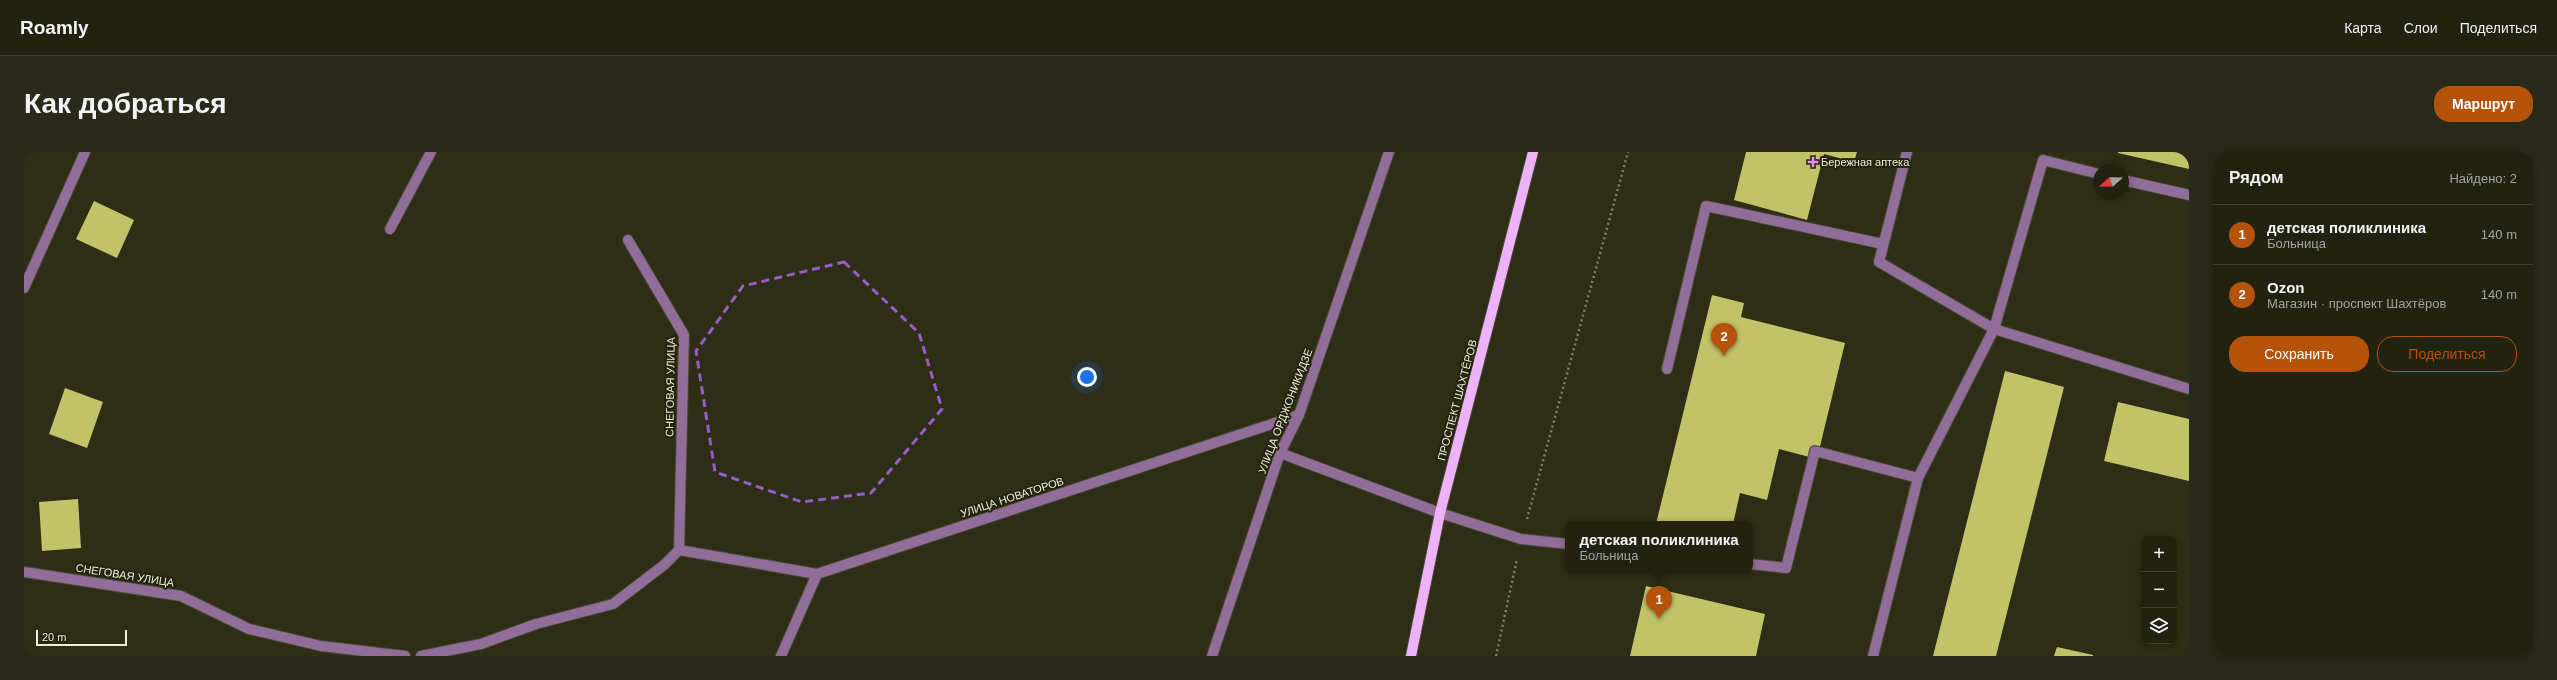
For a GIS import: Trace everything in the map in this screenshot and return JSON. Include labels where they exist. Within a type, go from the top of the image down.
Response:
[{"type":"main road","name":"ПРОСПЕКТ ШАХТЁРОВ","points":[[1410,656],[1440,513],[1533,152]]},
{"type":"street","points":[[24,288],[85,152]]},
{"type":"street","points":[[390,229],[431,152]]},
{"type":"street","name":"УЛИЦА ОРДЖОНИКИДЗЕ","points":[[1212,656],[1280,453],[1299,415],[1389,152]]},
{"type":"street","points":[[1907,152],[1879,262],[1994,329],[2189,389]]},
{"type":"street","points":[[1873,656],[1918,478],[1994,329],[2043,160],[2093,172]]},
{"type":"street","points":[[2129,181],[2189,195]]},
{"type":"street","points":[[1667,369],[1706,206],[1883,244]]},
{"type":"street","name":"СНЕГОВАЯ УЛИЦА","points":[[628,240],[684,335],[679,550]]},
{"type":"street","name":"УЛИЦА НОВАТОРОВ","points":[[817,574],[1299,415]]},
{"type":"street","points":[[1753,564],[1786,568],[1815,451],[1918,478]]},
{"type":"street","points":[[1280,453],[1440,513],[1521,539],[1565,544]]},
{"type":"street","points":[[420,656],[481,644],[536,624],[613,604],[664,565],[679,550],[817,574],[781,656]]},
{"type":"street","name":"СНЕГОВАЯ УЛИЦА","points":[[24,572],[181,596],[249,629],[321,646],[405,656]]},
{"type":"path","points":[[1496,656],[1521,539],[1628,152]]},
{"type":"highlighted area","points":[[844,262],[919,333],[942,409],[871,493],[802,502],[715,472],[696,351],[743,286]]},
{"type":"building","points":[[1746,152],[1857,152],[1854,162],[1824,154],[1807,220],[1734,200]]},
{"type":"building","points":[[2189,152],[2189,169],[2118,153]]},
{"type":"building","points":[[94,201],[134,220],[117,258],[76,239]]},
{"type":"building","points":[[1712,295],[1744,303],[1741,317],[1845,343],[1817,459],[1779,449],[1767,500],[1740,493],[1734,521],[1657,521]]},
{"type":"building","points":[[2005,371],[2064,387],[1996,656],[1933,656]]},
{"type":"building","points":[[65,388],[103,402],[87,448],[49,434]]},
{"type":"building","points":[[2118,402],[2189,419],[2189,481],[2104,461]]},
{"type":"building","points":[[78,499],[81,548],[42,551],[39,502]]},
{"type":"building","points":[[1646,586],[1765,614],[1756,656],[1630,656]]},
{"type":"building","points":[[2057,647],[2093,655],[2093,656],[2054,656]]},
{"type":"place","name":"Бережная аптека","points":[[1813,162]]},
{"type":"place","name":"Ozon","points":[[1724,356]]},
{"type":"place","name":"детская поликлиника","points":[[1659,619]]}]
